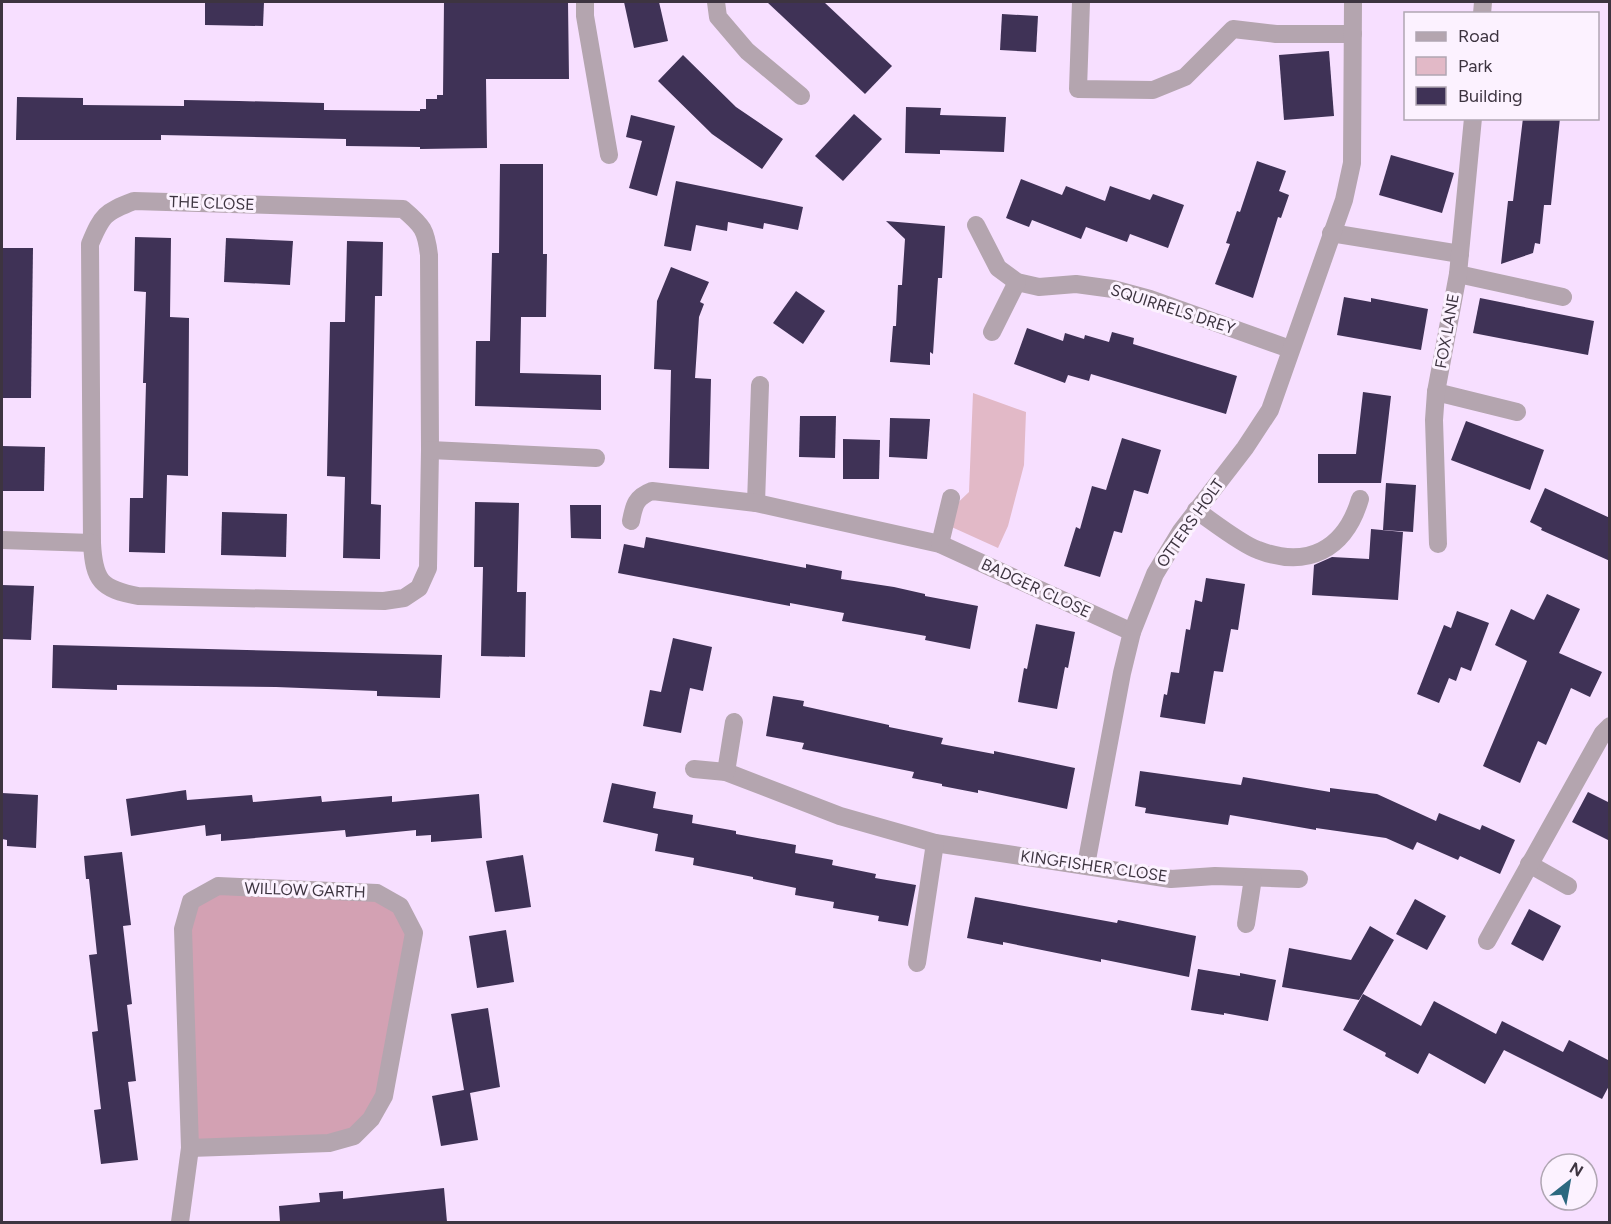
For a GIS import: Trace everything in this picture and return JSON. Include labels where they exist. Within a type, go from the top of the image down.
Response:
[{"type":"street","points":[[585,2],[585,16],[609,155]]},
{"type":"street","points":[[716,2],[718,17],[747,51],[801,96]]},
{"type":"street","points":[[1082,2],[1078,89],[1153,90],[1185,76],[1233,29],[1276,34],[1353,34]]},
{"type":"street","name":"OTTERS HOLT","points":[[1086,865],[1122,673],[1132,632],[1155,574],[1196,510],[1245,448],[1270,410],[1344,200],[1352,163],[1353,2]]},
{"type":"street","name":"FOX LANE","points":[[1438,544],[1434,420],[1458,274],[1473,120]]},
{"type":"street","name":"THE CLOSE","points":[[134,201],[403,209],[416,220],[426,233],[429,255],[428,568],[419,588],[404,598],[384,601],[138,596],[117,592],[98,579],[93,562],[92,543],[90,244],[98,225],[111,210],[134,201]]},
{"type":"street","points":[[976,225],[998,268],[1017,282],[992,332]]},
{"type":"street","points":[[1331,233],[1460,254]]},
{"type":"street","points":[[1458,274],[1563,297]]},
{"type":"street","name":"SQUIRRELS DREY","points":[[1017,282],[1039,287],[1076,284],[1113,289],[1150,298],[1290,349]]},
{"type":"street","points":[[756,502],[760,385]]},
{"type":"street","points":[[1437,392],[1517,412]]},
{"type":"street","points":[[430,450],[596,458]]},
{"type":"street","name":"BADGER CLOSE","points":[[631,521],[634,504],[642,494],[652,490],[756,502],[940,544],[1132,632]]},
{"type":"street","points":[[940,544],[951,498]]},
{"type":"street","points":[[1196,510],[1256,550],[1284,557],[1309,557],[1335,545],[1354,519],[1360,500]]},
{"type":"street","points":[[2,540],[92,543]]},
{"type":"street","points":[[726,772],[734,722]]},
{"type":"street","points":[[1487,941],[1603,733],[1610,726]]},
{"type":"street","name":"KINGFISHER CLOSE","points":[[694,769],[726,772],[840,816],[935,843],[1171,879],[1215,876],[1299,879]]},
{"type":"street","points":[[917,963],[935,843]]},
{"type":"street","points":[[1529,864],[1568,886]]},
{"type":"street","points":[[1246,924],[1253,878]]},
{"type":"street","name":"WILLOW GARTH","points":[[180,1222],[190,1148],[183,929],[191,900],[218,886],[377,893],[400,906],[414,933],[384,1096],[371,1119],[354,1136],[329,1143],[190,1148]]},
{"type":"green space","points":[[973,393],[1026,412],[1024,465],[1008,526],[998,548],[945,524],[947,513],[969,492]]},
{"type":"shaded area","points":[[218,886],[377,893],[414,933],[384,1096],[354,1136],[190,1148],[191,901]]},
{"type":"building","points":[[205,2],[264,2],[263,26],[205,25]]},
{"type":"building","points":[[444,2],[568,2],[569,79],[486,79],[487,148],[420,149],[420,147],[346,146],[346,139],[161,135],[161,140],[16,140],[17,97],[83,98],[83,105],[184,106],[184,100],[324,103],[324,110],[420,111],[420,109],[426,109],[426,99],[437,99],[437,95],[443,95]]},
{"type":"building","points":[[624,2],[659,2],[668,41],[634,48]]},
{"type":"building","points":[[767,2],[824,2],[892,66],[865,94]]},
{"type":"building","points":[[1002,14],[1038,16],[1036,52],[1000,50]]},
{"type":"building","points":[[1329,51],[1334,116],[1284,120],[1279,55]]},
{"type":"building","points":[[683,55],[736,107],[783,139],[762,169],[712,134],[658,81]]},
{"type":"building","points":[[906,107],[941,108],[940,115],[1006,117],[1004,152],[940,150],[940,154],[905,153]]},
{"type":"building","points":[[854,114],[882,139],[843,181],[815,156]]},
{"type":"building","points":[[631,115],[675,126],[657,196],[629,188],[642,141],[626,137]]},
{"type":"building","points":[[1523,120],[1560,120],[1551,205],[1544,205],[1540,244],[1535,243],[1533,253],[1501,264],[1508,201],[1513,201]]},
{"type":"building","points":[[1391,155],[1454,173],[1442,213],[1379,195]]},
{"type":"building","points":[[1257,161],[1286,171],[1279,191],[1289,195],[1281,218],[1278,217],[1253,298],[1215,284],[1230,244],[1226,243],[1237,211],[1240,212]]},
{"type":"building","points":[[500,164],[543,164],[543,254],[547,254],[546,317],[521,317],[520,373],[601,375],[601,410],[475,406],[476,341],[490,341],[492,253],[499,253]]},
{"type":"building","points":[[1021,179],[1062,195],[1066,186],[1105,201],[1110,186],[1150,200],[1153,194],[1184,205],[1168,248],[1130,234],[1127,242],[1086,227],[1081,239],[1032,220],[1029,227],[1006,218]]},
{"type":"building","points":[[676,181],[803,207],[798,230],[764,223],[763,229],[728,222],[727,231],[696,225],[691,251],[664,246]]},
{"type":"building","points":[[886,221],[945,226],[942,278],[938,278],[933,354],[930,352],[930,365],[890,362],[893,326],[896,326],[898,285],[902,285],[905,239]]},
{"type":"building","points":[[135,237],[171,238],[170,317],[189,318],[188,476],[167,475],[165,553],[129,552],[130,498],[143,498],[146,383],[143,383],[146,292],[134,291]]},
{"type":"building","points":[[226,238],[293,241],[290,285],[224,282]]},
{"type":"building","points":[[347,241],[383,242],[382,296],[375,296],[371,504],[381,505],[380,559],[343,558],[345,477],[327,476],[330,322],[345,322]]},
{"type":"building","points":[[2,248],[33,248],[31,398],[2,398]]},
{"type":"building","points":[[671,267],[709,282],[700,302],[704,304],[699,317],[695,378],[711,379],[709,469],[669,468],[671,370],[654,369],[657,301]]},
{"type":"building","points":[[796,291],[825,311],[803,344],[773,323]]},
{"type":"building","points":[[1344,297],[1371,302],[1371,298],[1428,309],[1421,350],[1337,335]]},
{"type":"building","points":[[1480,298],[1594,321],[1588,355],[1473,333]]},
{"type":"building","points":[[1027,328],[1063,341],[1065,333],[1084,339],[1085,335],[1109,342],[1112,332],[1134,338],[1133,344],[1237,376],[1226,414],[1091,374],[1089,381],[1068,375],[1065,383],[1014,364]]},
{"type":"building","points":[[1363,392],[1391,396],[1381,483],[1318,483],[1318,454],[1356,454]]},
{"type":"building","points":[[800,416],[836,416],[835,458],[799,457]]},
{"type":"building","points":[[890,418],[930,419],[927,459],[889,457]]},
{"type":"building","points":[[1466,421],[1544,450],[1530,490],[1451,460]]},
{"type":"building","points":[[1122,438],[1161,450],[1148,494],[1134,490],[1122,533],[1114,531],[1100,577],[1064,566],[1076,527],[1080,529],[1092,486],[1106,490]]},
{"type":"building","points":[[843,439],[880,440],[879,479],[843,479]]},
{"type":"building","points":[[2,446],[45,447],[44,491],[2,491]]},
{"type":"building","points":[[1386,483],[1416,485],[1413,532],[1383,530]]},
{"type":"building","points":[[1545,488],[1610,518],[1610,561],[1541,530],[1542,528],[1530,522]]},
{"type":"building","points":[[475,502],[519,503],[517,592],[526,592],[525,657],[481,656],[483,567],[474,567]]},
{"type":"building","points":[[570,505],[601,505],[601,539],[571,538]]},
{"type":"building","points":[[222,512],[287,514],[286,557],[221,555]]},
{"type":"building","points":[[1371,529],[1403,532],[1398,600],[1312,595],[1314,565],[1332,557],[1369,559]]},
{"type":"building","points":[[646,537],[806,568],[806,564],[842,571],[841,579],[894,587],[925,594],[925,596],[978,606],[970,649],[925,640],[926,636],[842,621],[844,613],[790,603],[790,606],[618,573],[624,544],[644,548]]},
{"type":"building","points":[[1206,578],[1245,584],[1238,630],[1231,629],[1223,672],[1214,671],[1205,724],[1160,717],[1171,672],[1179,673],[1186,629],[1190,630],[1195,600],[1202,602]]},
{"type":"building","points":[[2,585],[34,586],[31,640],[2,639]]},
{"type":"building","points":[[1547,594],[1580,609],[1559,653],[1602,672],[1590,697],[1571,688],[1546,745],[1538,741],[1520,783],[1483,766],[1527,661],[1495,645],[1511,609],[1534,620]]},
{"type":"building","points":[[1457,611],[1489,623],[1471,671],[1461,667],[1456,681],[1449,678],[1439,703],[1417,694],[1444,625],[1451,628]]},
{"type":"building","points":[[1036,624],[1075,632],[1057,709],[1018,702]]},
{"type":"building","points":[[673,638],[712,647],[703,691],[690,688],[681,733],[643,726],[650,690],[661,692]]},
{"type":"building","points":[[53,645],[442,655],[440,698],[377,696],[377,691],[276,687],[117,685],[117,690],[52,688]]},
{"type":"building","points":[[773,696],[804,701],[803,706],[943,738],[941,744],[994,754],[994,751],[1075,768],[1067,809],[978,790],[978,793],[942,786],[942,784],[912,778],[914,772],[802,749],[804,743],[766,736]]},
{"type":"building","points":[[1140,771],[1241,785],[1243,777],[1330,792],[1330,788],[1377,794],[1436,821],[1439,813],[1480,830],[1482,825],[1515,840],[1500,874],[1460,856],[1458,860],[1417,842],[1413,850],[1386,838],[1316,828],[1316,830],[1230,815],[1228,825],[1145,813],[1146,808],[1135,806]]},
{"type":"building","points":[[612,783],[656,792],[653,808],[693,815],[692,823],[796,845],[795,853],[833,860],[832,865],[876,874],[875,878],[916,885],[908,926],[878,921],[879,916],[833,908],[834,902],[795,895],[796,888],[693,865],[694,858],[655,851],[658,834],[603,822]]},
{"type":"building","points":[[186,790],[187,800],[252,795],[253,802],[321,796],[322,802],[392,796],[392,802],[479,794],[482,838],[431,842],[431,835],[416,836],[416,830],[346,837],[345,830],[221,841],[221,834],[206,836],[205,825],[131,836],[126,799]]},
{"type":"building","points":[[1588,792],[1610,803],[1610,841],[1572,822]]},
{"type":"building","points":[[2,793],[38,795],[36,848],[7,846],[7,840],[2,839]]},
{"type":"building","points":[[122,852],[131,925],[123,926],[132,1004],[127,1005],[136,1081],[128,1082],[138,1160],[101,1164],[94,1110],[101,1109],[92,1032],[98,1031],[89,955],[97,954],[89,879],[86,879],[84,856]]},
{"type":"building","points":[[523,855],[531,907],[495,912],[486,861]]},
{"type":"building","points":[[975,897],[1117,923],[1118,920],[1196,936],[1189,977],[1101,959],[1101,962],[1003,942],[1003,945],[967,938]]},
{"type":"building","points":[[1415,899],[1446,916],[1427,950],[1396,934]]},
{"type":"building","points":[[1529,909],[1561,926],[1543,961],[1511,944]]},
{"type":"building","points":[[1370,926],[1394,940],[1359,1000],[1282,987],[1289,948],[1351,960]]},
{"type":"building","points":[[506,930],[514,982],[477,988],[469,936]]},
{"type":"building","points":[[1198,969],[1240,976],[1240,973],[1276,980],[1268,1021],[1191,1010]]},
{"type":"building","points":[[1363,994],[1421,1026],[1434,1001],[1496,1034],[1502,1021],[1563,1052],[1569,1040],[1610,1061],[1610,1084],[1602,1099],[1504,1050],[1485,1084],[1429,1053],[1418,1074],[1385,1056],[1386,1053],[1343,1030]]},
{"type":"building","points":[[488,1008],[500,1087],[470,1093],[478,1140],[441,1146],[432,1096],[464,1090],[451,1014]]},
{"type":"building","points":[[444,1188],[447,1222],[280,1222],[279,1206],[320,1202],[319,1193],[343,1191],[343,1199]]}]
